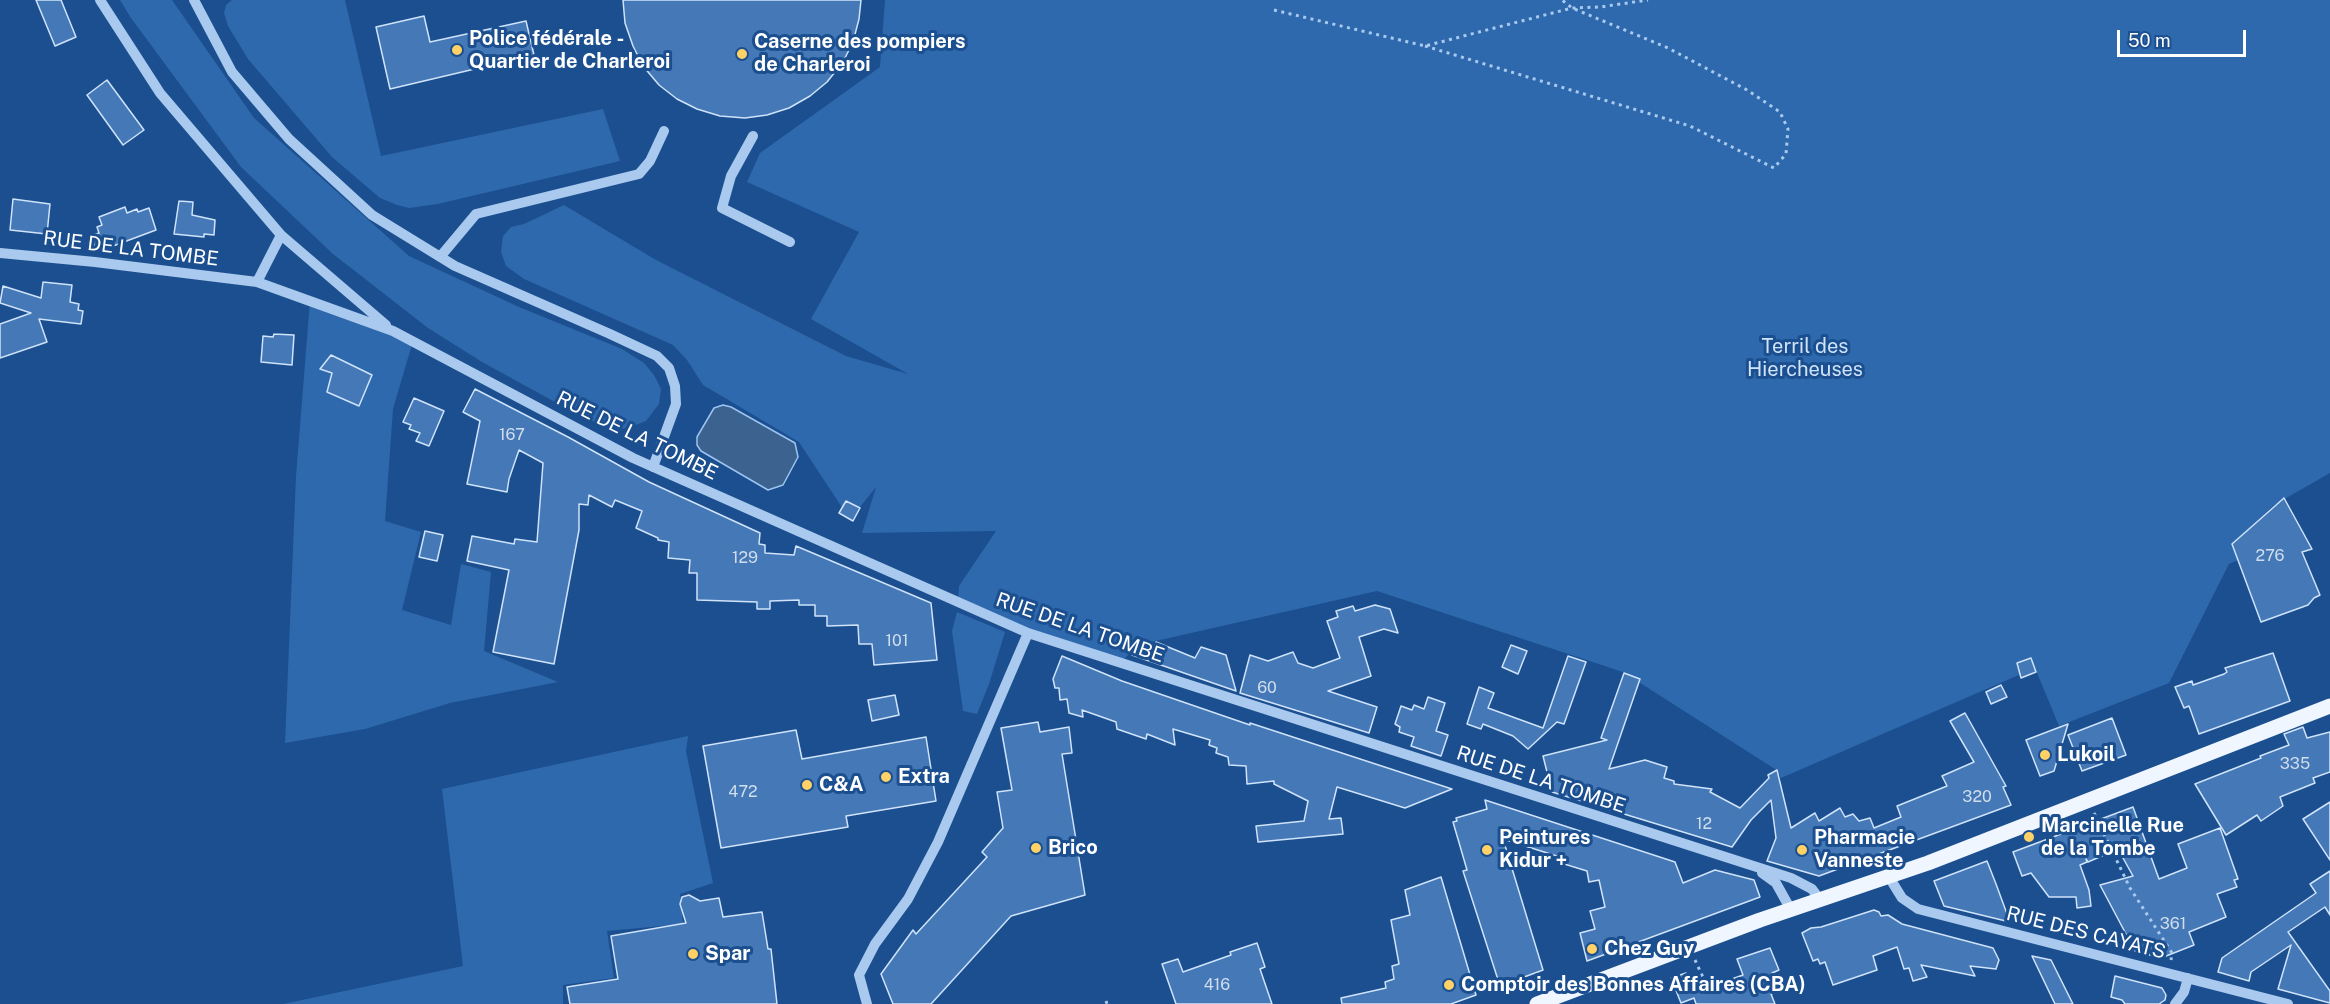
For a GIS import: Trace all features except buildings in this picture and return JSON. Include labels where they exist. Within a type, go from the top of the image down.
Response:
[{"type":"main road","points":[[1537,1004],[1791,910],[1889,877],[2330,706]]},
{"type":"street","name":"RUE DE LA TOMBE","points":[[100,0],[159,93],[281,236],[393,331]]},
{"type":"street","points":[[194,0],[232,72],[289,139],[372,214],[455,266],[657,356],[669,368],[675,386],[676,404],[653,467]]},
{"type":"street","points":[[441,257],[476,214],[639,174],[650,161],[664,131]]},
{"type":"street","points":[[753,136],[731,176],[722,208],[790,242]]},
{"type":"street","points":[[257,282],[281,236]]},
{"type":"street","name":"RUE DE LA TOMBE","points":[[0,253],[257,282],[393,331],[653,467],[1028,633],[1791,878],[1812,889],[1820,900]]},
{"type":"street","points":[[867,1004],[859,975],[875,944],[908,899],[938,843],[1028,633]]},
{"type":"street","name":"RUE DE LA TOMBE","points":[[1754,867],[1776,883],[1791,910]]},
{"type":"street","name":"RUE DES CAYATS","points":[[1889,877],[1902,898],[1918,909],[2288,1004]]},
{"type":"street","points":[[2175,1004],[2184,992],[2188,978]]},
{"type":"path","points":[[1274,10],[1425,46],[1690,126],[1774,168],[1786,154],[1788,129],[1780,112],[1747,90],[1668,48],[1572,8],[1562,0]]},
{"type":"path","points":[[1425,46],[1572,8],[1600,7],[1648,0]]},
{"type":"path","points":[[2088,801],[2130,888],[2172,953],[2170,974]]},
{"type":"path","points":[[1688,948],[1708,988]]},
{"type":"green space","points":[[120,0],[172,0],[254,118],[409,256],[519,307],[622,349],[644,363],[654,375],[661,389],[659,404],[646,421],[628,428],[612,430],[575,413],[482,362],[428,328],[333,254],[241,167]]},
{"type":"green space","points":[[232,0],[345,0],[381,156],[603,109],[620,161],[438,204],[409,208],[380,198],[332,157],[248,59],[228,26],[224,13],[226,5]]},
{"type":"green space","name":"Terril des Hiercheuses","points":[[885,0],[2330,0],[2330,473],[2274,505],[2232,544],[2238,560],[2229,564],[2169,683],[2059,726],[2035,668],[1781,778],[1778,771],[1623,672],[1377,591],[1138,645],[1120,663],[958,602],[959,586],[996,531],[862,533],[876,487],[856,512],[843,509],[799,442],[703,385],[687,360],[673,345],[524,279],[506,266],[501,252],[503,236],[511,227],[524,224],[564,205],[656,260],[846,356],[908,374],[811,319],[859,232],[747,182],[760,153],[880,67]]},
{"type":"green space","points":[[310,301],[413,341],[393,409],[385,521],[421,532],[402,610],[451,625],[461,564],[491,572],[484,651],[558,682],[450,703],[365,729],[285,743],[296,476]]},
{"type":"green space","points":[[957,612],[1005,632],[977,714],[963,711],[952,631]]},
{"type":"green space","points":[[688,736],[686,751],[713,883],[680,894],[683,924],[607,931],[614,978],[563,985],[563,1004],[283,1004],[463,966],[442,789]]},
{"type":"shaded area","points":[[723,405],[731,407],[795,443],[798,457],[783,485],[768,490],[701,451],[697,445],[697,437],[714,408]]},
{"type":"place","name":"Police fédérale - Quartier de Charleroi","points":[[457,50]]},
{"type":"place","name":"Caserne des pompiers de Charleroi","points":[[742,54]]},
{"type":"place","name":"Lukoil","points":[[2045,755]]},
{"type":"place","name":"Extra","points":[[886,777]]},
{"type":"place","name":"C&A","points":[[807,785]]},
{"type":"place","name":"Marcinelle Rue de la Tombe","points":[[2029,837]]},
{"type":"place","name":"Brico","points":[[1036,848]]},
{"type":"place","name":"Peintures Kidur +","points":[[1487,850]]},
{"type":"place","name":"Pharmacie Vanneste","points":[[1802,850]]},
{"type":"place","name":"Chez Guy","points":[[1592,949]]},
{"type":"place","name":"Spar","points":[[693,954]]},
{"type":"place","name":"Comptoir des Bonnes Affaires (CBA)","points":[[1449,985]]}]
